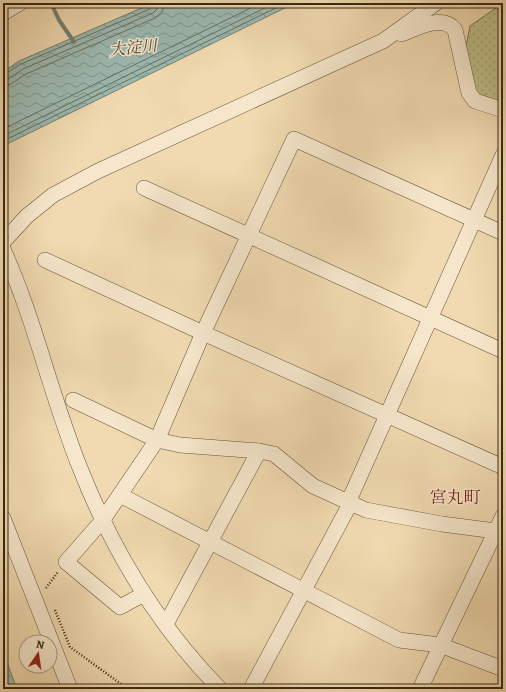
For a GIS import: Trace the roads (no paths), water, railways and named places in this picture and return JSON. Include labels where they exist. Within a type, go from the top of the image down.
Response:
[{"type":"street","points":[[3,13],[20,3]]},
{"type":"street","points":[[383,41],[436,3]]},
{"type":"street","points":[[3,242],[27,216],[53,195],[79,181],[383,41],[437,21],[452,25],[455,30],[470,93],[475,101],[503,110]]},
{"type":"street","points":[[144,594],[120,607],[66,562],[102,521],[157,440],[203,333],[294,139],[503,233]]},
{"type":"street","points":[[251,689],[350,504],[351,496],[386,414],[475,220],[503,155]]},
{"type":"street","points":[[144,188],[248,237],[503,351]]},
{"type":"street","points":[[3,249],[18,282],[79,468],[102,521],[144,594],[191,658],[220,689]]},
{"type":"street","points":[[45,260],[203,333],[503,467]]},
{"type":"street","points":[[73,400],[157,440],[180,445],[259,451],[274,454],[306,481],[350,504],[374,511],[442,524],[499,531]]},
{"type":"street","points":[[166,624],[259,451]]},
{"type":"street","points":[[120,495],[399,640],[440,645],[503,669]]},
{"type":"street","points":[[420,689],[440,645],[499,531],[503,516]]},
{"type":"street","points":[[3,518],[70,689]]},
{"type":"water","name":"大淀川","points":[[153,3],[295,3],[3,146],[3,72],[19,61]]},
{"type":"water","points":[[3,652],[17,689],[3,689]]},
{"type":"waterway","points":[[51,3],[59,20],[74,42]]},
{"type":"district","name":"宮丸町","points":[[455,497]]}]
